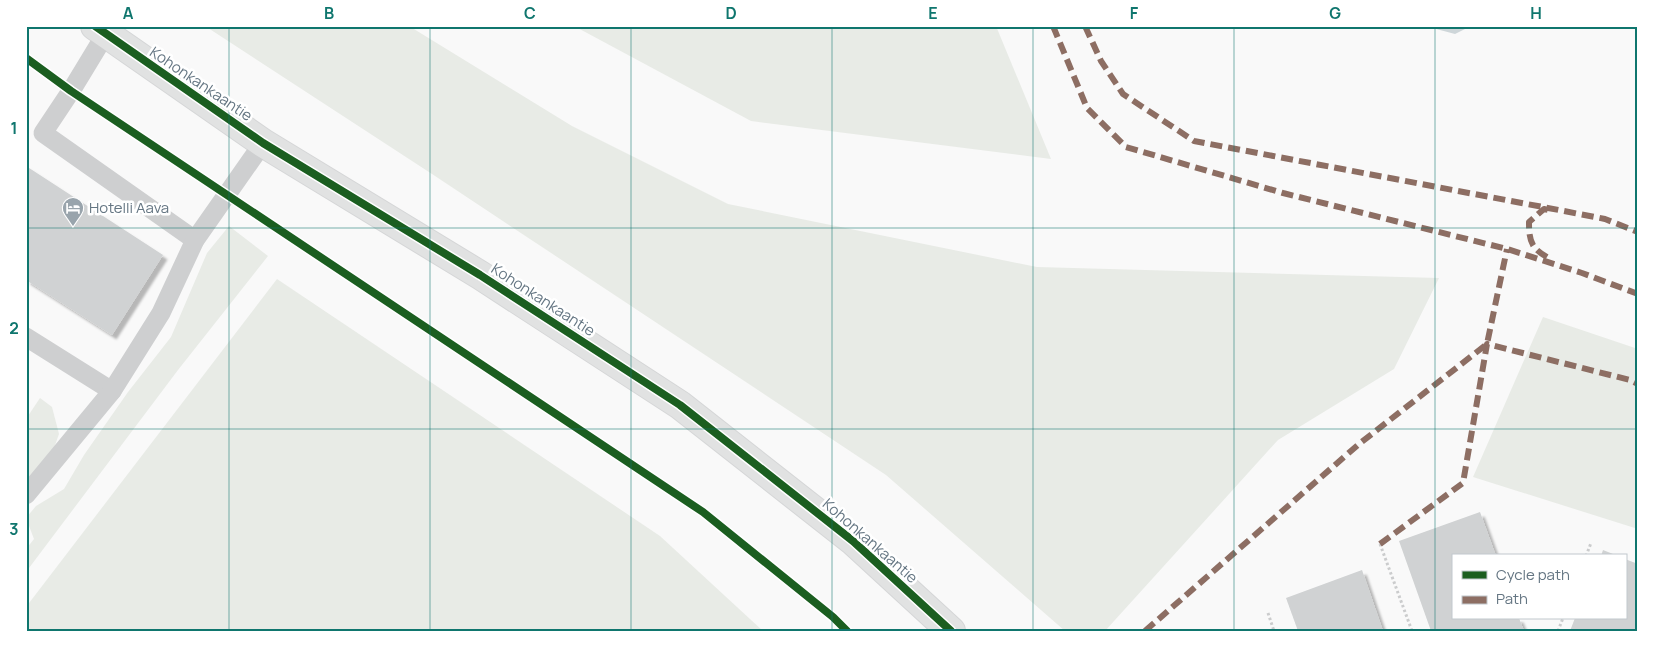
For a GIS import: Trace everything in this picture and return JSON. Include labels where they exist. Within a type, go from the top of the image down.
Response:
[{"type":"street","name":"Kohonkankaantie","points":[[100,30],[263,143],[480,275],[680,405],[853,541],[952,631]]},
{"type":"lane","points":[[100,30],[71,91],[42,134],[195,240]]},
{"type":"lane","points":[[26,495],[112,391],[161,313],[195,240],[263,143]]},
{"type":"lane","points":[[26,336],[112,391]]},
{"type":"path","points":[[1587,554],[1591,543]]},
{"type":"path","points":[[1380,544],[1412,631]]},
{"type":"path","points":[[1268,613],[1274,631]]},
{"type":"shaded area","points":[[205,26],[409,26],[572,126],[728,204],[1037,267],[1439,278],[1394,369],[1278,440],[1105,631],[1065,631],[886,475]]},
{"type":"shaded area","points":[[574,26],[996,26],[1051,159],[751,121]]},
{"type":"shaded area","points":[[1425,26],[1471,26],[1455,34]]},
{"type":"shaded area","points":[[229,226],[268,256],[178,370],[26,572],[26,549],[34,539],[26,518],[36,506],[64,489],[84,455],[128,392],[171,337],[207,253]]},
{"type":"shaded area","points":[[277,279],[660,536],[763,631],[26,631],[26,607]]},
{"type":"shaded area","points":[[1543,317],[1638,349],[1638,529],[1473,477]]},
{"type":"shaded area","points":[[40,398],[52,407],[59,434],[49,462],[30,478],[26,479],[26,419]]},
{"type":"building","name":"Hotelli Aava","points":[[26,166],[163,255],[112,335],[26,280]]},
{"type":"building","points":[[1480,512],[1495,554],[1452,554],[1452,620],[1520,620],[1524,631],[1431,631],[1399,541]]},
{"type":"building","points":[[1603,550],[1613,554],[1602,554]]},
{"type":"building","points":[[1626,559],[1638,564],[1638,631],[1570,631],[1574,620],[1626,620]]},
{"type":"building","points":[[1362,570],[1383,631],[1298,631],[1286,598]]},
{"type":"marked path","points":[[1053,26],[1087,108],[1126,147],[1283,193],[1507,249],[1582,273],[1638,294]]},
{"type":"marked path","points":[[1085,26],[1101,61],[1123,94],[1194,141],[1605,219],[1638,232]]},
{"type":"marked path","points":[[1547,257],[1534,247],[1530,239],[1529,222],[1544,209],[1548,210]]},
{"type":"marked path","points":[[1145,631],[1359,444],[1487,344],[1507,249]]},
{"type":"marked path","points":[[1380,544],[1463,483],[1487,344],[1630,380],[1638,384]]},
{"type":"cycle path","points":[[95,26],[263,143],[480,275],[680,405],[853,541],[951,631]]},
{"type":"cycle path","points":[[26,58],[71,91],[703,512],[833,617],[847,631]]},
{"type":"place","name":"Hotelli Aava","points":[[73,227]]}]
